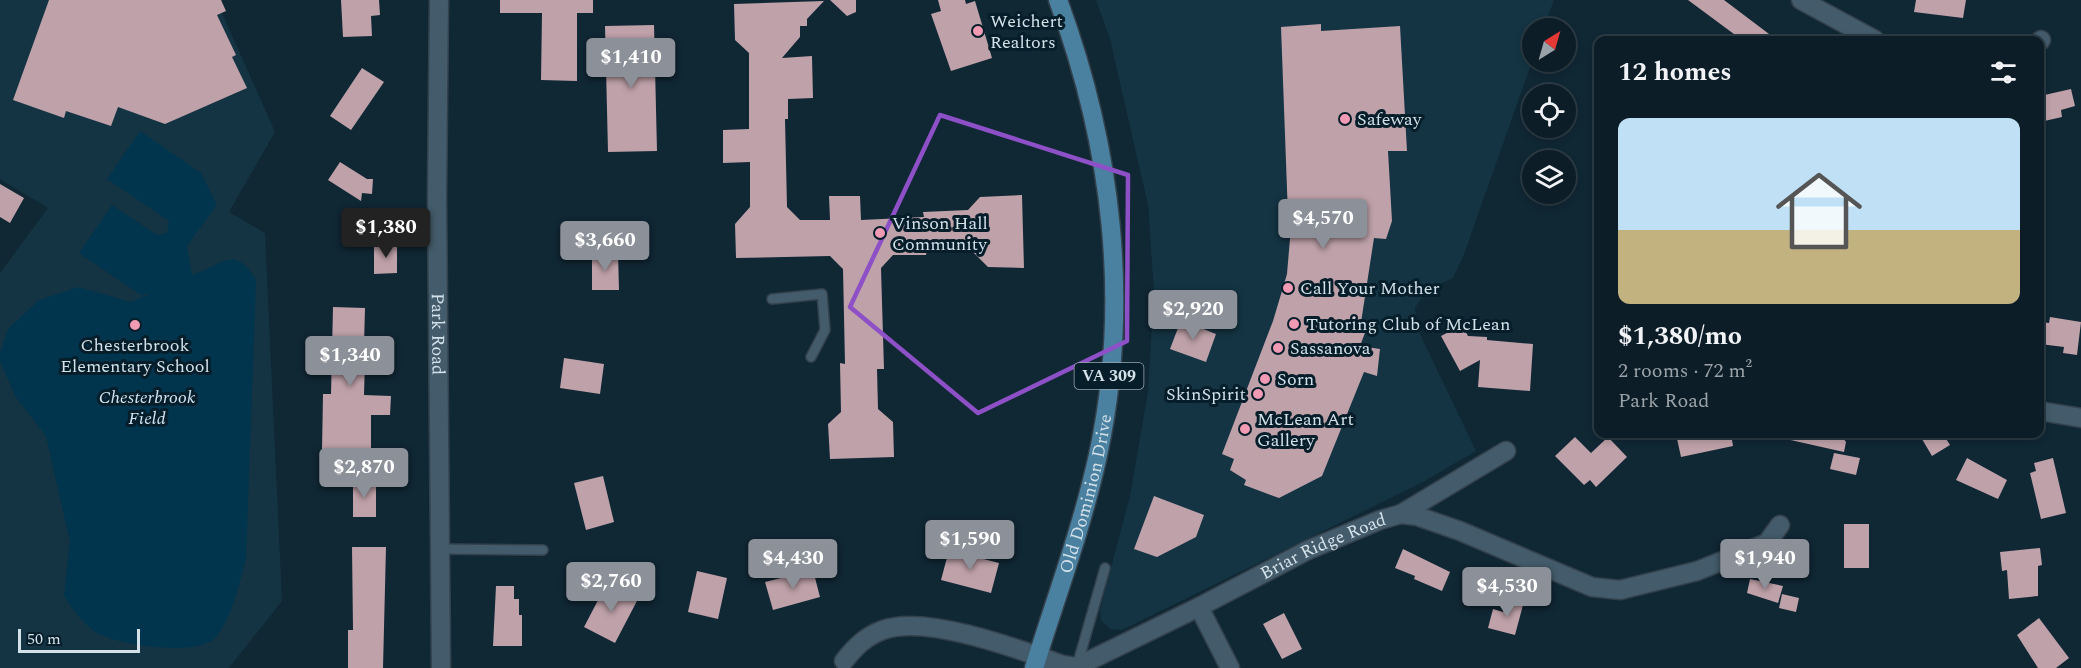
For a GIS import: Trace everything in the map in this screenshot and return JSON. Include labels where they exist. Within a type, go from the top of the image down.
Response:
[{"type":"main road","name":"Old Dominion Drive","points":[[1036,662],[1068,567],[1098,454],[1108,392],[1116,268],[1099,139],[1090,99],[1058,0]]},
{"type":"street","name":"Park Road","points":[[439,0],[441,668]]},
{"type":"street","points":[[1802,0],[1868,36]]},
{"type":"street","points":[[2044,412],[2081,418]]},
{"type":"street","points":[[1401,514],[1506,451]]},
{"type":"street","name":"Briar Ridge Road","points":[[1076,667],[1199,607],[1308,550],[1371,523],[1401,514],[1417,516],[1460,531],[1581,583],[1613,590],[1642,586],[1747,553],[1767,543],[1780,525]]},
{"type":"street","points":[[1199,607],[1230,668]]},
{"type":"street","points":[[844,661],[855,647],[869,636],[902,626],[956,632],[1036,662],[1076,667]]},
{"type":"lane","points":[[772,299],[822,294],[825,330],[811,357]]},
{"type":"lane","points":[[439,549],[543,550]]},
{"type":"lane","points":[[1076,667],[1106,568]]},
{"type":"highlighted area","points":[[940,115],[1128,175],[1127,341],[978,413],[850,307]]},
{"type":"shaded area","name":"Chesterbrook Elementary School","points":[[0,0],[223,0],[218,4],[275,132],[229,212],[265,233],[282,601],[229,668],[0,668],[0,273],[48,208],[0,179]]},
{"type":"shaded area","points":[[1096,0],[1554,0],[1548,18],[1522,18],[1522,72],[1528,72],[1524,84],[1522,84],[1522,90],[1463,257],[1453,278],[1426,291],[1415,308],[1418,330],[1476,451],[1423,482],[1122,630],[1110,629],[1101,620],[1100,610],[1130,496],[1148,391],[1154,292],[1148,205],[1110,39]]},
{"type":"green space","name":"Chesterbrook Field","points":[[140,131],[201,173],[217,205],[187,246],[192,275],[221,262],[235,260],[241,262],[256,280],[246,558],[235,598],[217,636],[208,643],[178,648],[122,642],[97,633],[87,625],[64,596],[70,542],[46,436],[15,396],[0,361],[0,353],[8,329],[39,300],[78,287],[131,302],[152,293],[141,295],[79,253],[112,205],[157,235],[167,233],[169,221],[107,179]]},
{"type":"building","points":[[49,0],[221,0],[226,11],[217,15],[236,55],[232,57],[247,88],[165,124],[118,107],[111,126],[66,111],[64,118],[13,100]]},
{"type":"building","points":[[341,0],[379,0],[380,15],[371,16],[372,36],[343,37]]},
{"type":"building","points":[[500,0],[593,0],[593,13],[577,13],[577,81],[541,80],[542,13],[500,13]]},
{"type":"building","points":[[830,0],[856,0],[856,12],[847,16]]},
{"type":"building","points":[[938,0],[965,0],[966,4],[975,1],[992,58],[951,71],[931,14],[941,11]]},
{"type":"building","points":[[1688,0],[1724,0],[1772,36],[1737,36]]},
{"type":"building","points":[[1916,0],[1966,0],[1963,18],[1914,12]]},
{"type":"building","name":"Vinson Hall Community","points":[[824,1],[807,19],[807,26],[800,26],[800,37],[782,58],[812,56],[813,98],[788,99],[788,119],[785,119],[787,207],[800,220],[830,220],[829,196],[860,196],[861,220],[924,217],[923,212],[968,210],[980,197],[1022,195],[1024,268],[988,267],[969,248],[927,250],[926,255],[893,255],[881,268],[884,369],[877,369],[878,409],[893,422],[894,457],[830,459],[828,424],[841,412],[840,363],[845,364],[843,269],[830,256],[736,258],[735,224],[750,207],[750,162],[723,163],[723,130],[749,129],[749,53],[735,40],[734,4]]},
{"type":"building","points":[[1321,24],[1321,31],[1400,26],[1407,151],[1388,151],[1392,221],[1386,239],[1374,238],[1360,329],[1366,330],[1360,346],[1380,349],[1377,376],[1364,372],[1322,476],[1279,498],[1244,485],[1246,480],[1230,470],[1234,459],[1222,454],[1273,321],[1287,274],[1292,215],[1288,216],[1281,27]]},
{"type":"building","points":[[654,25],[657,151],[608,152],[605,26]]},
{"type":"building","points":[[362,68],[384,82],[351,130],[330,116]]},
{"type":"building","points":[[2071,89],[2075,106],[2061,110],[2062,117],[2044,121],[2044,95]]},
{"type":"building","points":[[340,162],[367,179],[373,179],[372,194],[362,193],[361,201],[328,180]]},
{"type":"building","points":[[0,184],[24,198],[10,223],[0,217]]},
{"type":"building","points":[[397,244],[397,273],[374,274],[374,245]]},
{"type":"building","points":[[618,253],[619,290],[592,290],[592,254]]},
{"type":"building","points":[[333,307],[365,308],[364,345],[372,345],[372,358],[365,360],[364,395],[391,396],[390,415],[371,415],[371,451],[322,450],[323,394],[331,394]]},
{"type":"building","points":[[2050,317],[2081,322],[2077,355],[2063,353],[2064,347],[2044,344],[2044,322],[2049,323]]},
{"type":"building","points":[[1181,320],[1216,334],[1206,362],[1170,349]]},
{"type":"building","points":[[1462,325],[1468,336],[1533,344],[1530,391],[1478,387],[1480,360],[1460,371],[1441,336]]},
{"type":"building","points":[[564,358],[604,364],[600,394],[560,388]]},
{"type":"building","points":[[1575,437],[1591,453],[1609,438],[1627,457],[1596,487],[1590,480],[1584,485],[1555,456]]},
{"type":"building","points":[[1677,438],[1732,438],[1733,446],[1681,457]]},
{"type":"building","points":[[1843,438],[1846,442],[1844,452],[1786,439]]},
{"type":"building","points":[[1921,438],[1946,438],[1950,445],[1932,456]]},
{"type":"building","points":[[1834,453],[1860,458],[1856,475],[1830,469]]},
{"type":"building","points":[[1967,458],[2007,480],[1998,499],[1956,480]]},
{"type":"building","points":[[2053,458],[2066,513],[2041,519],[2030,473],[2036,471],[2034,463]]},
{"type":"building","points":[[603,476],[614,522],[586,530],[574,483]]},
{"type":"building","points":[[353,481],[376,481],[376,517],[353,517]]},
{"type":"building","points":[[1154,496],[1204,515],[1196,537],[1157,557],[1134,549]]},
{"type":"building","points":[[1844,524],[1869,524],[1869,568],[1844,568]]},
{"type":"building","points":[[352,547],[386,547],[383,668],[348,668],[348,630],[353,630]]},
{"type":"building","points":[[2040,548],[2042,565],[2038,566],[2038,596],[2009,599],[2007,570],[2002,571],[2000,552]]},
{"type":"building","points":[[1403,549],[1450,572],[1442,591],[1395,568]]},
{"type":"building","points":[[949,550],[999,563],[991,593],[941,580]]},
{"type":"building","points":[[813,570],[820,597],[773,610],[765,582]]},
{"type":"building","points":[[697,571],[727,578],[718,619],[688,612]]},
{"type":"building","points":[[1750,579],[1783,586],[1778,603],[1747,593]]},
{"type":"building","points":[[607,583],[638,599],[615,643],[584,627]]},
{"type":"building","points":[[496,586],[514,586],[514,599],[519,599],[519,615],[522,615],[522,646],[493,646]]},
{"type":"building","points":[[1782,594],[1799,598],[1796,612],[1779,608]]},
{"type":"building","points":[[1507,600],[1523,605],[1515,635],[1488,628],[1493,609],[1503,612]]},
{"type":"building","points":[[1284,613],[1302,649],[1282,659],[1263,624]]},
{"type":"building","points":[[2039,618],[2069,658],[2056,668],[2038,668],[2017,635]]},
{"type":"place","name":"Weichert Realtors","points":[[978,31]]},
{"type":"place","name":"Safeway","points":[[1345,119]]},
{"type":"place","name":"Vinson Hall Community","points":[[880,233]]},
{"type":"place","name":"Call Your Mother","points":[[1288,288]]},
{"type":"place","name":"Tutoring Club of McLean","points":[[1294,324]]},
{"type":"place","name":"Chesterbrook Elementary School","points":[[135,325]]},
{"type":"place","name":"Sassanova","points":[[1278,348]]},
{"type":"place","name":"Sorn","points":[[1265,379]]},
{"type":"place","name":"SkinSpirit","points":[[1258,394]]},
{"type":"place","name":"McLean Art Gallery","points":[[1245,429]]}]
